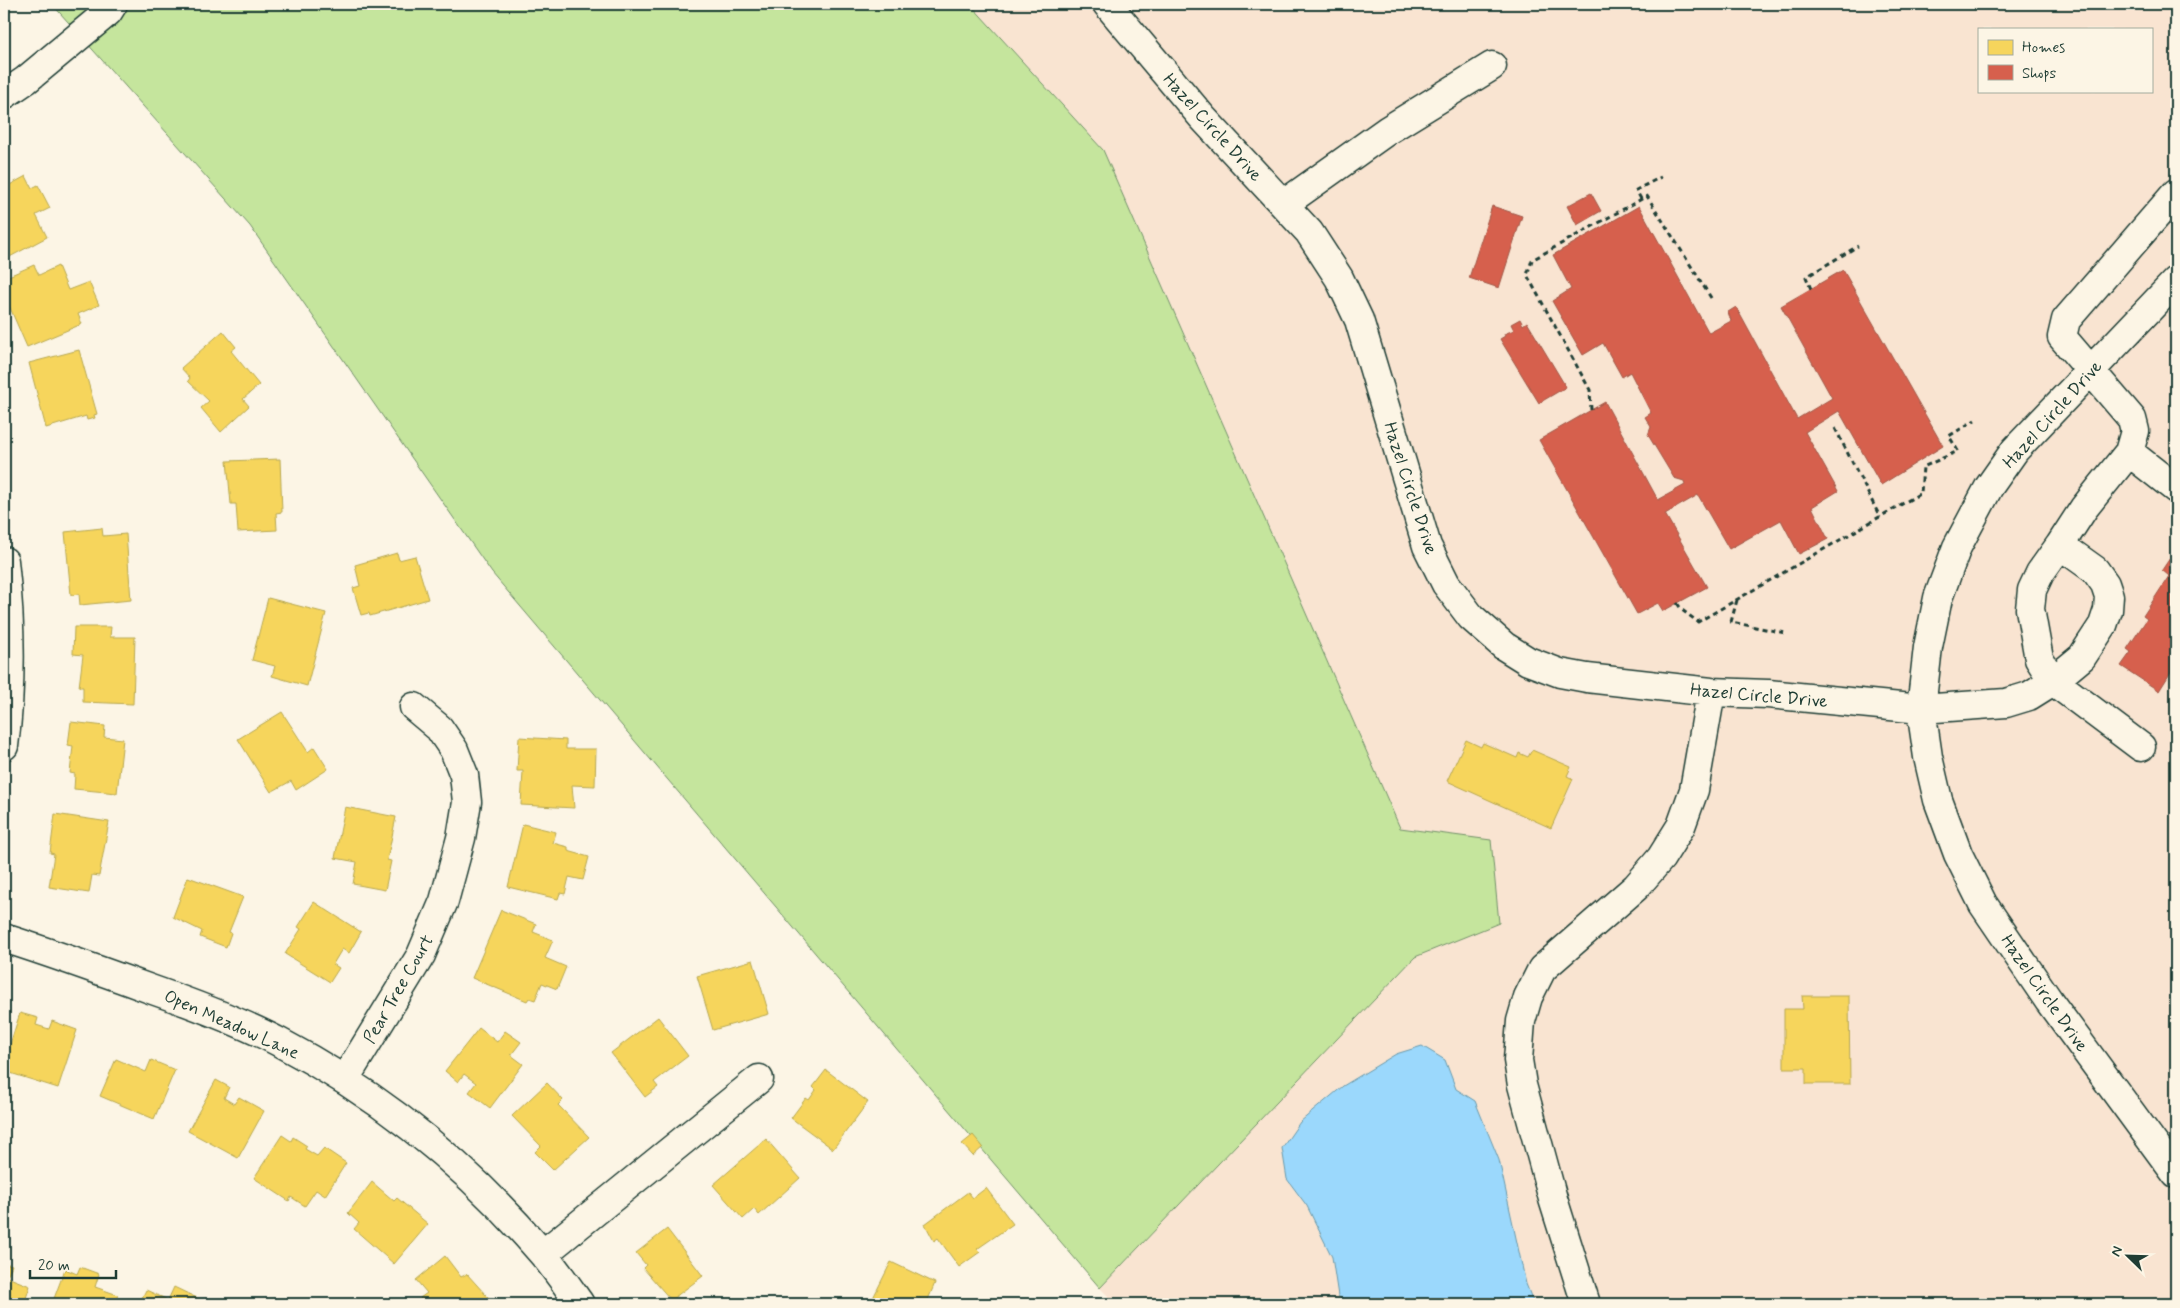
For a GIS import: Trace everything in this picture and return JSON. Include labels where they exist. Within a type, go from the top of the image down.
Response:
[{"type":"street","points":[[4,95],[26,80],[100,18],[113,4]]},
{"type":"street","name":"Hazel Circle Drive","points":[[1107,4],[1114,15],[1202,117],[1309,232],[1340,278],[1359,320],[1427,546],[1446,584],[1471,617],[1504,646],[1528,661],[1560,673],[1587,678],[1711,692],[1768,694],[1921,709]]},
{"type":"street","points":[[1284,204],[1388,130],[1492,66]]},
{"type":"street","points":[[2142,747],[2052,681],[2039,659],[2030,608],[2032,590],[2040,574],[2084,508],[2129,452],[2135,430],[2132,419],[2062,337],[2066,320],[2176,193]]},
{"type":"street","name":"Hazel Circle Drive","points":[[2176,281],[2015,450],[1989,487],[1957,547],[1938,598],[1928,647],[1921,709],[1928,757],[1938,800],[1958,854],[1983,904],[2049,1001],[2176,1174]]},
{"type":"street","points":[[2129,452],[2176,489]]},
{"type":"street","points":[[1921,709],[2006,704],[2029,696],[2052,681],[2082,657],[2103,625],[2108,610],[2108,596],[2104,584],[2095,570],[2060,545]]},
{"type":"street","points":[[4,561],[9,610],[9,658],[4,746]]},
{"type":"street","points":[[1586,1304],[1553,1199],[1522,1085],[1518,1060],[1521,1021],[1528,997],[1542,969],[1636,887],[1661,858],[1681,826],[1694,790],[1711,692]]},
{"type":"street","name":"Pear Tree Court","points":[[345,1080],[421,955],[444,900],[461,838],[467,802],[464,775],[454,750],[439,728],[414,707]]},
{"type":"street","name":"Open Meadow Lane","points":[[4,938],[64,957],[208,1010],[278,1041],[345,1080],[433,1143],[490,1195],[543,1254],[580,1304]]},
{"type":"street","points":[[543,1254],[759,1079]]},
{"type":"path","points":[[1641,200],[1636,190],[1661,177]]},
{"type":"path","points":[[1591,410],[1590,390],[1527,275],[1532,260],[1648,196],[1713,301]]},
{"type":"path","points":[[1811,289],[1806,277],[1858,246]]},
{"type":"path","points":[[1678,603],[1682,610],[1698,622],[1921,493],[1923,467],[1958,451],[1949,436],[1975,420]]},
{"type":"path","points":[[1835,428],[1880,517]]},
{"type":"path","points":[[1737,600],[1731,622],[1785,633]]},
{"type":"shaded area","points":[[970,4],[2176,4],[2176,1304],[1116,1304],[1100,1288],[1415,957],[1499,923],[1491,841],[1400,828],[1103,150]]},
{"type":"green space","points":[[52,4],[970,4],[1103,150],[1400,828],[1491,840],[1499,923],[1415,957],[1100,1288],[492,573],[250,226]]},
{"type":"water","points":[[1422,1046],[1445,1060],[1456,1089],[1475,1101],[1499,1160],[1526,1284],[1534,1304],[1347,1304],[1338,1296],[1332,1257],[1307,1206],[1287,1179],[1282,1148],[1300,1122],[1343,1086],[1396,1054]]},
{"type":"building: Homes","points":[[26,176],[32,188],[38,185],[50,208],[36,215],[47,237],[4,260],[4,188]]},
{"type":"building: Homes","points":[[34,265],[39,275],[58,266],[68,290],[89,282],[99,305],[78,314],[82,324],[27,347],[4,294],[4,278]]},
{"type":"building: Homes","points":[[223,331],[236,347],[231,351],[259,385],[243,399],[249,406],[221,432],[201,408],[209,401],[188,381],[190,378],[181,368]]},
{"type":"building: Homes","points":[[79,350],[97,414],[94,415],[95,418],[87,420],[86,416],[46,428],[29,363]]},
{"type":"building: Homes","points":[[280,459],[282,512],[276,513],[277,530],[238,532],[236,504],[231,504],[227,461]]},
{"type":"building: Homes","points":[[102,528],[103,536],[126,534],[131,600],[80,605],[79,594],[71,595],[65,532]]},
{"type":"building: Homes","points":[[397,553],[399,560],[415,556],[428,599],[370,616],[369,613],[361,615],[353,588],[360,586],[355,565]]},
{"type":"building: Homes","points":[[268,598],[326,613],[307,686],[272,676],[275,666],[252,660]]},
{"type":"building: Homes","points":[[74,627],[111,627],[110,637],[135,637],[133,704],[83,702],[83,687],[79,687],[83,655],[73,654]]},
{"type":"building: Homes","points":[[282,712],[308,752],[314,747],[328,769],[296,790],[291,781],[271,792],[238,739]]},
{"type":"building: Homes","points":[[71,722],[105,726],[104,737],[123,739],[117,793],[74,789],[75,774],[70,773],[73,746],[68,745]]},
{"type":"building: Homes","points":[[519,737],[566,740],[566,749],[596,749],[595,786],[572,785],[574,808],[521,805],[523,771],[517,771]]},
{"type":"building: Homes","points":[[1466,740],[1481,747],[1483,743],[1517,758],[1519,753],[1528,757],[1532,750],[1571,767],[1567,776],[1573,779],[1551,828],[1447,781]]},
{"type":"building: Homes","points":[[345,807],[396,817],[387,860],[391,861],[385,890],[353,884],[357,862],[335,858]]},
{"type":"building: Homes","points":[[55,814],[109,822],[99,876],[92,875],[89,893],[49,887],[54,854],[50,853]]},
{"type":"building: Homes","points":[[523,824],[556,832],[553,843],[568,847],[568,851],[589,857],[583,880],[569,877],[565,894],[560,893],[558,899],[508,887]]},
{"type":"building: Homes","points":[[188,877],[243,897],[229,932],[231,933],[226,947],[200,937],[202,931],[173,917]]},
{"type":"building: Homes","points":[[314,902],[361,932],[349,953],[342,949],[333,964],[339,968],[330,982],[285,954],[301,929],[298,927]]},
{"type":"building: Homes","points":[[501,910],[536,924],[533,932],[553,940],[545,958],[566,967],[557,989],[542,983],[535,1000],[529,998],[527,1001],[472,978]]},
{"type":"building: Homes","points":[[753,960],[769,1014],[713,1030],[697,976]]},
{"type":"building: Homes","points":[[1802,996],[1849,996],[1850,1084],[1806,1084],[1806,1068],[1784,1068],[1784,1009],[1803,1009]]},
{"type":"building: Homes","points":[[20,1013],[38,1018],[36,1025],[49,1029],[52,1021],[77,1030],[58,1088],[4,1071],[4,1063]]},
{"type":"building: Homes","points":[[658,1017],[688,1056],[654,1082],[658,1087],[645,1097],[611,1053]]},
{"type":"building: Homes","points":[[479,1028],[497,1042],[505,1031],[521,1042],[511,1055],[523,1064],[490,1108],[469,1092],[476,1083],[464,1074],[458,1082],[445,1071]]},
{"type":"building: Homes","points":[[116,1059],[146,1072],[151,1060],[175,1070],[154,1119],[100,1096]]},
{"type":"building: Homes","points":[[826,1070],[868,1102],[833,1149],[791,1118],[806,1098],[809,1100],[816,1090],[813,1087]]},
{"type":"building: Homes","points":[[216,1080],[229,1087],[224,1098],[234,1104],[239,1097],[264,1111],[238,1158],[188,1131]]},
{"type":"building: Homes","points":[[547,1083],[563,1100],[558,1105],[589,1137],[553,1170],[535,1152],[541,1146],[512,1116]]},
{"type":"building: Homes","points":[[282,1135],[291,1141],[293,1137],[307,1146],[305,1149],[317,1156],[324,1148],[346,1163],[325,1196],[316,1190],[305,1206],[291,1197],[289,1201],[254,1178]]},
{"type":"building: Homes","points":[[973,1135],[983,1147],[973,1156],[962,1144]]},
{"type":"building: Homes","points":[[766,1139],[800,1178],[759,1215],[754,1209],[743,1219],[713,1185]]},
{"type":"building: Homes","points":[[372,1182],[394,1201],[397,1198],[428,1224],[394,1264],[354,1229],[359,1223],[348,1213]]},
{"type":"building: Homes","points":[[986,1188],[1013,1224],[977,1249],[980,1252],[959,1267],[938,1238],[934,1241],[925,1224],[968,1192],[973,1198]]},
{"type":"building: Homes","points":[[667,1229],[703,1276],[671,1300],[643,1268],[646,1265],[636,1253]]},
{"type":"building: Homes","points":[[445,1256],[461,1277],[467,1274],[494,1304],[425,1304],[420,1298],[427,1293],[416,1280]]},
{"type":"building: Homes","points":[[891,1262],[935,1283],[927,1302],[919,1298],[916,1304],[870,1304]]},
{"type":"building: Homes","points":[[4,1263],[12,1265],[7,1277],[30,1286],[24,1304],[4,1304]]},
{"type":"building: Homes","points":[[80,1267],[99,1274],[95,1287],[118,1295],[114,1304],[52,1304],[65,1269],[77,1274]]},
{"type":"building: Homes","points":[[174,1287],[197,1298],[195,1304],[139,1304],[146,1290],[168,1300]]},
{"type":"building: Shops","points":[[1591,193],[1601,211],[1577,225],[1567,206]]},
{"type":"building: Shops","points":[[1492,206],[1522,216],[1499,288],[1469,278]]},
{"type":"building: Shops","points":[[1639,206],[1709,333],[1731,321],[1728,312],[1736,307],[1797,419],[1832,398],[1781,306],[1843,270],[1943,446],[1881,485],[1839,411],[1805,432],[1838,491],[1812,507],[1828,539],[1799,554],[1781,520],[1729,549],[1698,495],[1665,514],[1707,587],[1663,611],[1658,603],[1637,614],[1539,440],[1605,402],[1658,500],[1685,485],[1684,481],[1674,478],[1648,435],[1651,427],[1645,417],[1651,413],[1630,372],[1622,377],[1603,343],[1583,355],[1552,301],[1571,289],[1553,255]]},
{"type":"building: Shops","points":[[1520,319],[1523,325],[1527,322],[1566,387],[1539,403],[1500,339],[1505,336],[1504,334],[1514,330],[1511,324]]},
{"type":"building: Shops","points":[[2172,555],[2176,558],[2176,664],[2159,691],[2121,666],[2131,652],[2127,649],[2147,619],[2143,616],[2169,576],[2162,570]]}]
